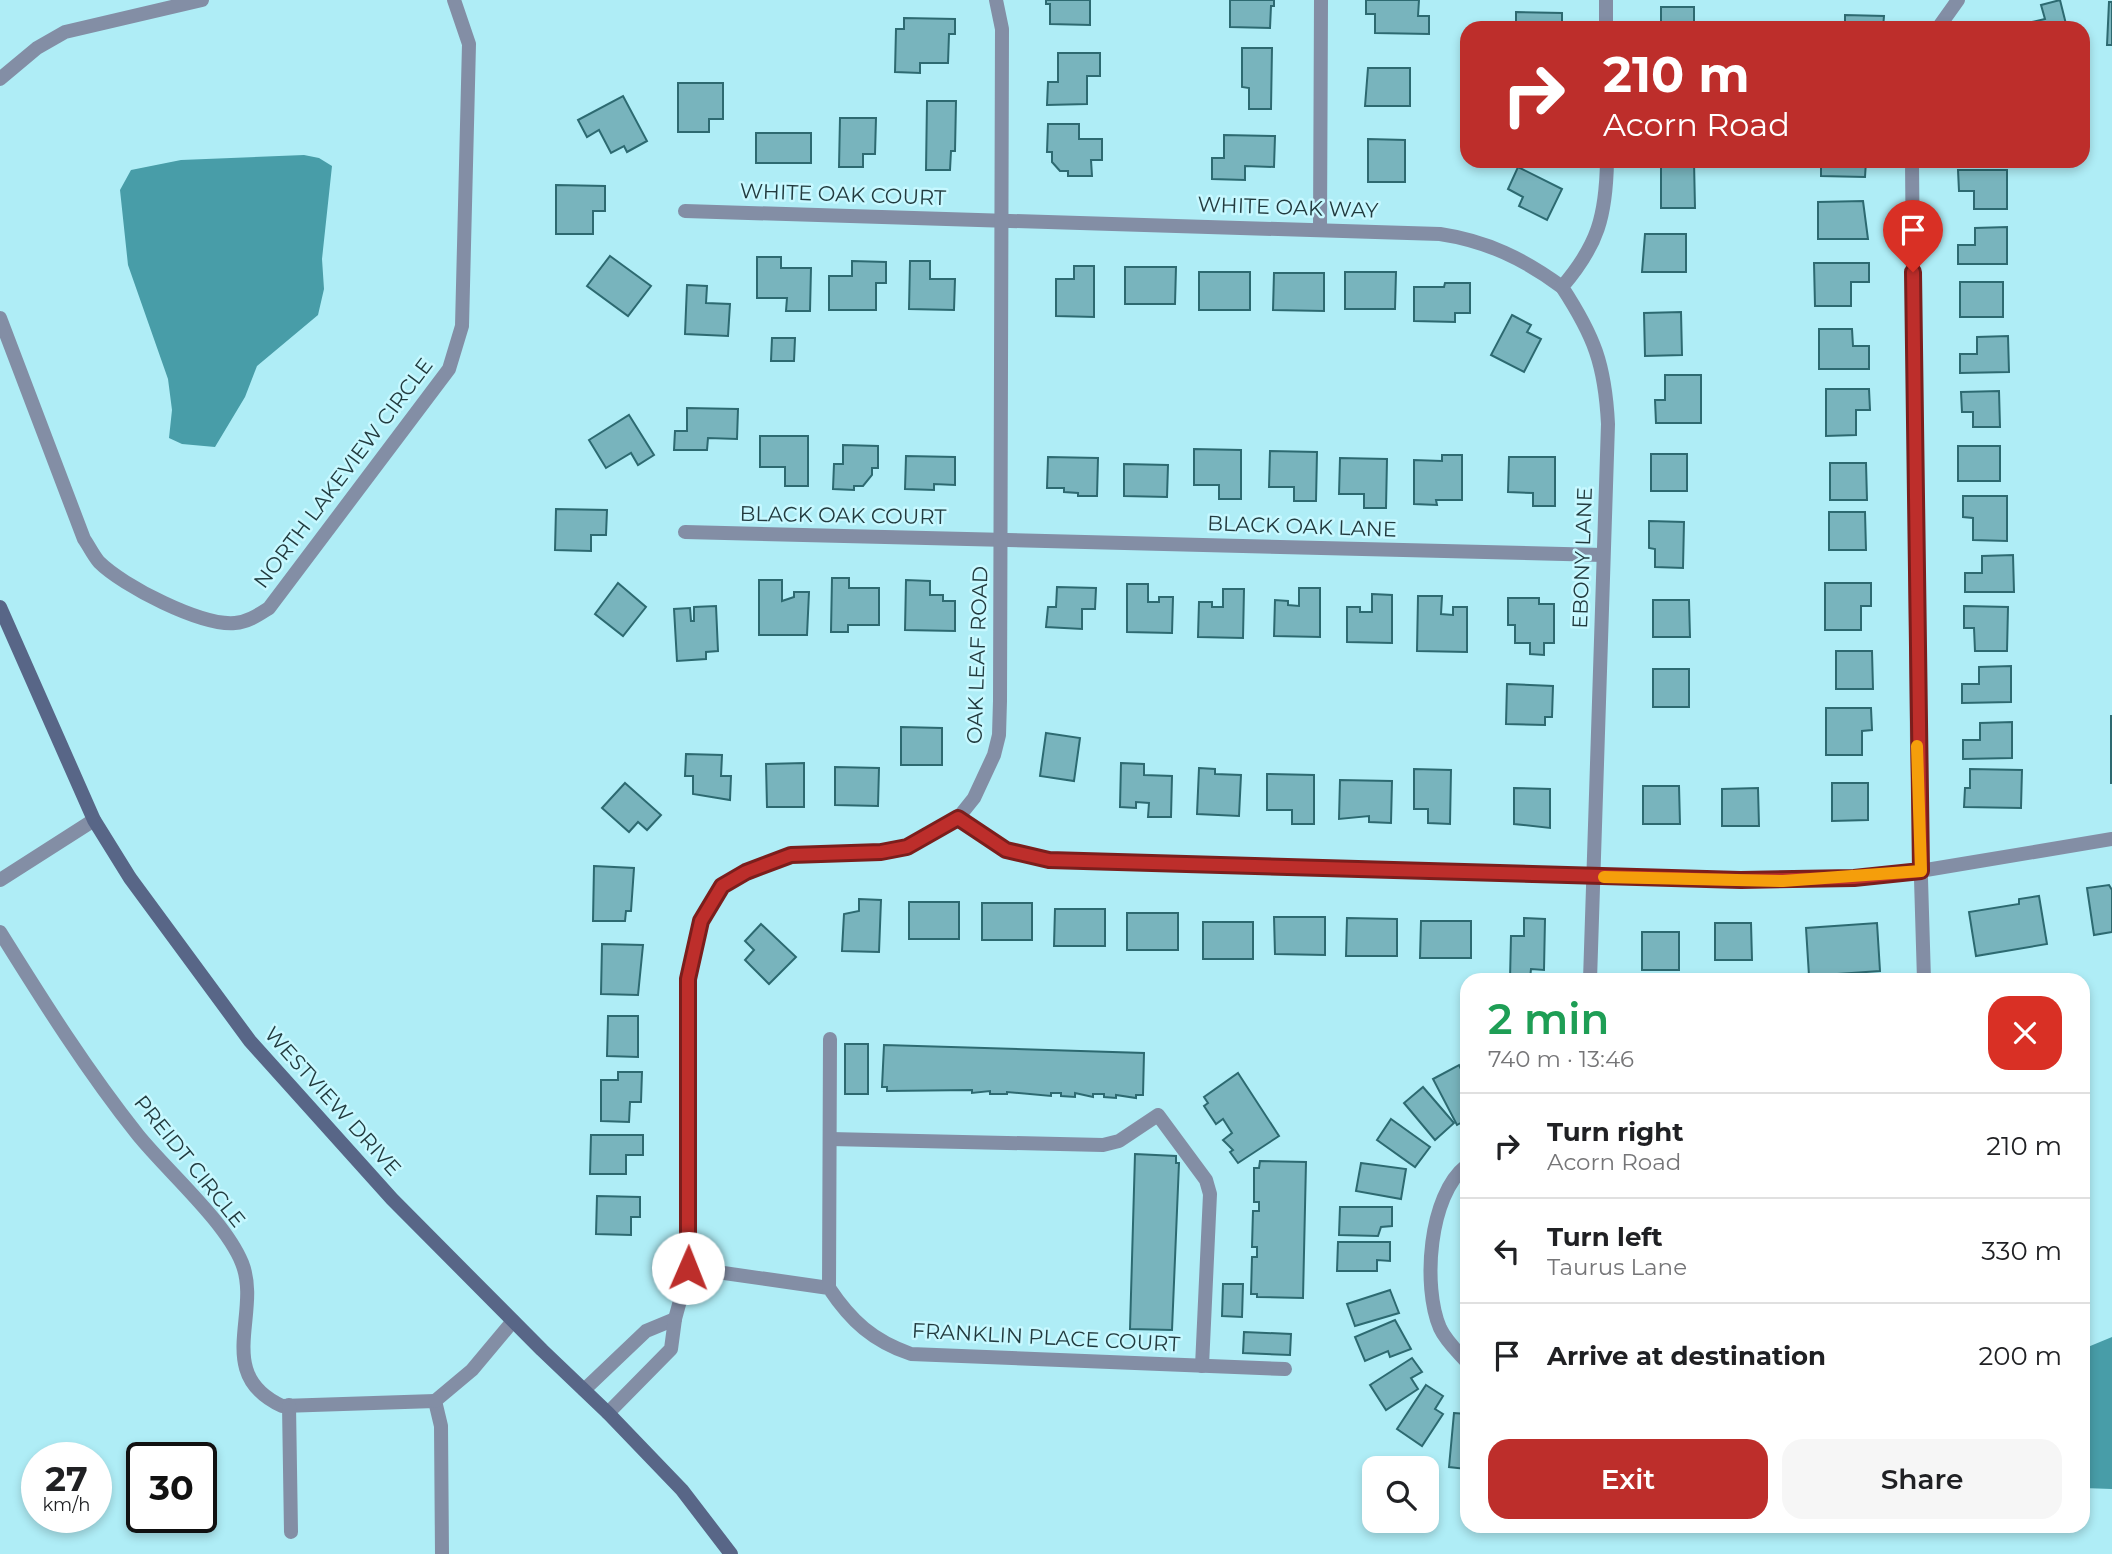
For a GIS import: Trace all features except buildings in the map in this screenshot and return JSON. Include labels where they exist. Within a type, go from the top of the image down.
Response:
[{"type":"street","points":[[0,79],[37,48],[65,32],[202,0]]},
{"type":"street","name":"NORTH LAKEVIEW CIRCLE","points":[[0,318],[84,539],[99,561],[126,582],[198,617],[217,623],[237,623],[255,617],[269,608],[449,369],[457,347],[462,326],[469,44],[454,0]]},
{"type":"street","name":"OAK LEAF ROAD","points":[[608,1413],[671,1349],[675,1319],[688,1268],[688,979],[701,921],[722,886],[746,872],[791,855],[881,852],[907,847],[958,818],[987,776],[999,735],[1002,29],[996,0]]},
{"type":"street","points":[[1321,0],[1321,229]]},
{"type":"street","points":[[1606,0],[1606,21]]},
{"type":"street","points":[[1943,21],[1958,0]]},
{"type":"street","points":[[1562,287],[1584,259],[1596,237],[1603,215],[1606,168]]},
{"type":"street","points":[[1912,168],[1924,973]]},
{"type":"street","name":"WHITE OAK COURT","points":[[685,211],[1000,220]]},
{"type":"street","name":"WHITE OAK WAY","points":[[1000,220],[1383,230],[1465,238],[1511,254],[1562,287]]},
{"type":"street","name":"EBONY LANE","points":[[1562,287],[1588,327],[1606,388],[1590,973]]},
{"type":"street","name":"BLACK OAK COURT","points":[[685,532],[1001,539]]},
{"type":"street","name":"BLACK OAK LANE","points":[[1001,539],[1603,555]]},
{"type":"street","name":"WESTVIEW DRIVE","points":[[0,607],[94,820],[130,878],[250,1041],[392,1199],[682,1490],[731,1554]]},
{"type":"street","points":[[958,818],[1006,850],[1049,860],[1783,881],[1921,871],[2112,839]]},
{"type":"street","points":[[0,880],[94,820]]},
{"type":"street","name":"PREIDT CIRCLE","points":[[0,932],[51,1014],[138,1134],[230,1242],[243,1266],[246,1295],[243,1351],[248,1375],[262,1396],[282,1406],[435,1401]]},
{"type":"street","points":[[688,1268],[829,1288],[830,1039]]},
{"type":"street","name":"FRANKLIN PLACE COURT","points":[[830,1139],[1103,1145],[1119,1141],[1158,1115],[1206,1180],[1210,1194],[1202,1366]]},
{"type":"street","points":[[1460,1174],[1439,1204],[1433,1273],[1434,1309],[1441,1330],[1460,1354]]},
{"type":"street","name":"FRANKLIN PLACE COURT","points":[[829,1288],[846,1313],[864,1332],[887,1346],[911,1354],[1285,1369]]},
{"type":"street","points":[[584,1390],[646,1331],[675,1319]]},
{"type":"street","points":[[442,1554],[440,1426],[435,1401],[472,1370],[513,1321]]},
{"type":"street","points":[[289,1405],[291,1532]]},
{"type":"water","points":[[304,155],[319,158],[332,166],[322,259],[324,289],[318,315],[257,366],[245,397],[215,447],[182,444],[169,438],[172,410],[168,379],[128,265],[120,190],[131,170],[181,160]]},
{"type":"water","points":[[2112,1337],[2112,1489],[2090,1488],[2090,1346]]},
{"type":"slow traffic","points":[[1604,877],[1783,881],[1854,878],[1921,871],[1917,746]]},
{"type":"route","points":[[688,1268],[688,979],[701,921],[722,886],[746,872],[791,855],[881,852],[907,847],[958,818],[1006,850],[1049,860],[1783,881],[1854,878],[1921,871],[1917,744],[1913,272]]}]
